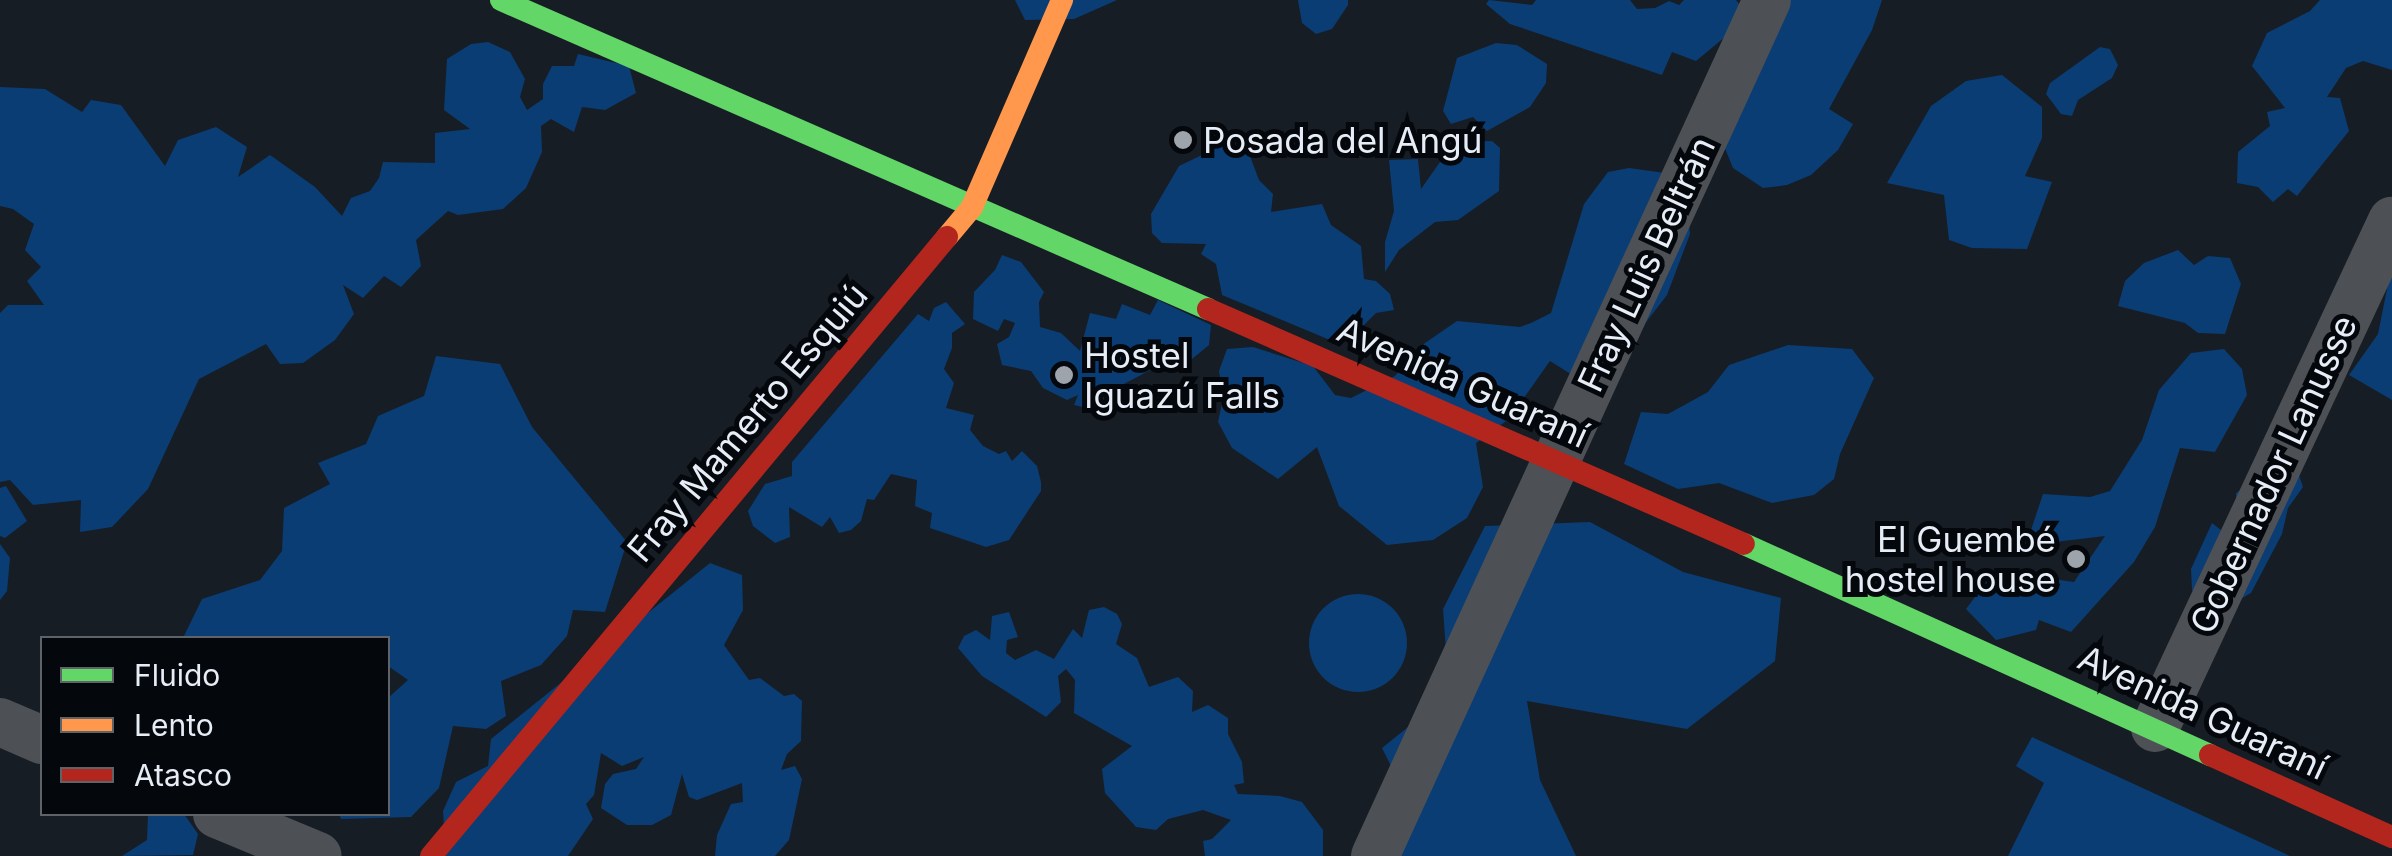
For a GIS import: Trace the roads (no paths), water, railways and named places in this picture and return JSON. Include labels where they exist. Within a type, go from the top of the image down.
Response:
[{"type":"main road","name":"Avenida Guaraní","points":[[501,0],[1556,460],[2392,838]]},
{"type":"main road","name":"Fray Mamerto Esquiú","points":[[431,856],[972,207],[1062,0]]},
{"type":"street","name":"Fray Luis Beltrán","points":[[1375,856],[1767,0]]},
{"type":"street","name":"Gobernador Lanusse","points":[[2155,728],[2392,221]]},
{"type":"street","points":[[0,722],[40,739]]},
{"type":"street","points":[[222,816],[318,856]]},
{"type":"place","name":"Posada del Angú","points":[[1183,140]]},
{"type":"place","name":"Hostel Iguazú Falls","points":[[1064,375]]},
{"type":"place","name":"El Guembé hostel house","points":[[2076,559]]}]
